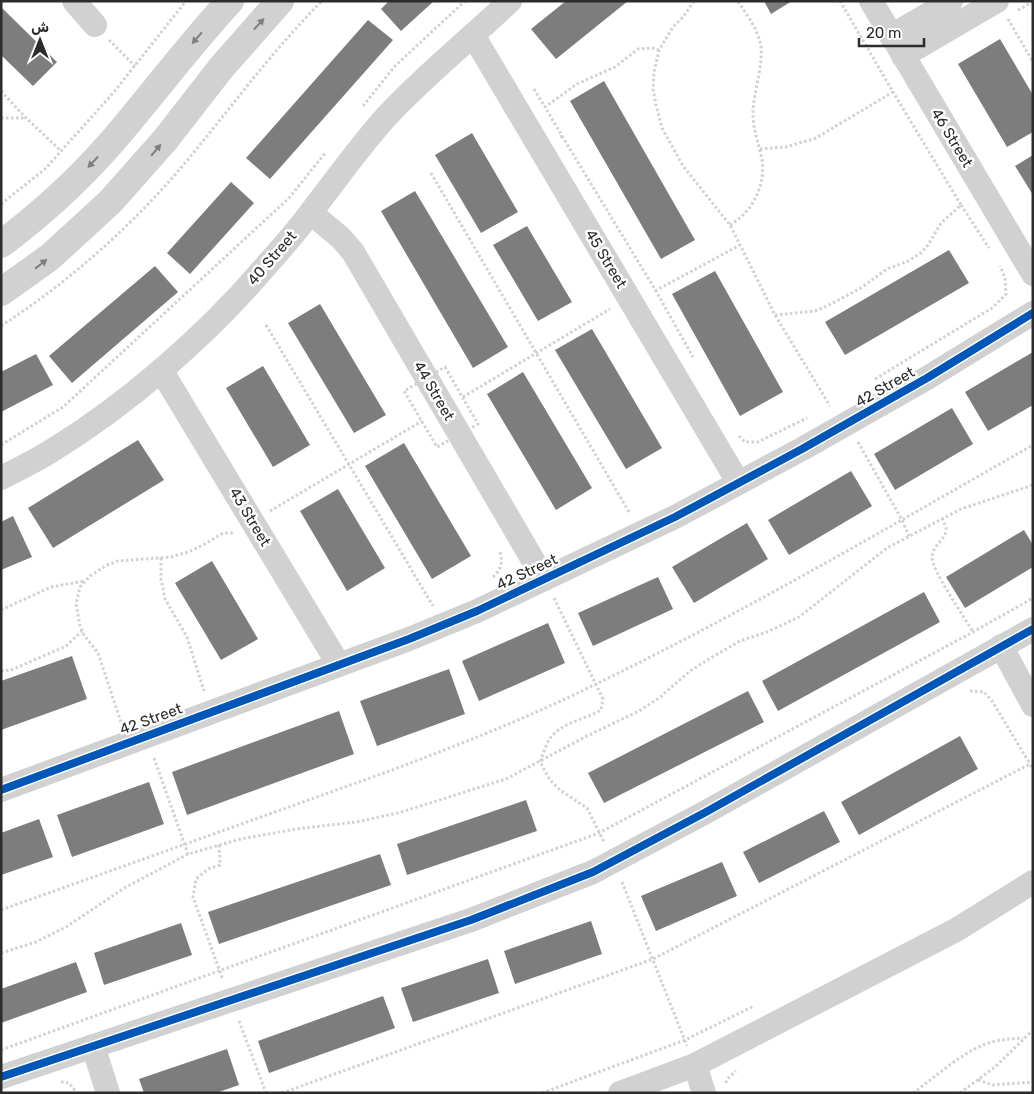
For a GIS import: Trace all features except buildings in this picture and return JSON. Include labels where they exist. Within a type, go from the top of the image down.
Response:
[{"type":"street","points":[[74,1],[95,25]]},
{"type":"street","points":[[1,244],[50,203],[96,159],[230,1]]},
{"type":"street","points":[[1,292],[50,257],[110,202],[165,140],[227,60],[280,1]]},
{"type":"street","name":"40 Street","points":[[1,478],[48,453],[106,414],[161,370],[264,269],[311,213],[346,165],[385,118],[427,75],[510,1]]},
{"type":"street","name":"46 Street","points":[[871,1],[1033,274]]},
{"type":"street","points":[[897,46],[951,1]]},
{"type":"street","points":[[897,46],[1002,9]]},
{"type":"street","name":"45 Street","points":[[473,35],[542,151],[622,306],[738,482]]},
{"type":"street","name":"44 Street","points":[[311,213],[341,238],[358,260],[544,579]]},
{"type":"street","name":"42 Street","points":[[1,790],[409,639],[477,611],[675,517],[935,374],[1033,313]]},
{"type":"street","name":"43 Street","points":[[161,370],[245,530],[339,665]]},
{"type":"street","points":[[1,1077],[471,920],[593,872],[706,812],[1033,629]]},
{"type":"street","points":[[994,651],[1033,705]]},
{"type":"street","points":[[620,1093],[695,1065],[956,930],[1033,882]]},
{"type":"street","points":[[93,1046],[108,1093]]},
{"type":"street","points":[[695,1065],[704,1093]]},
{"type":"path","points":[[1,204],[45,168],[61,151],[114,92],[186,1]]},
{"type":"path","points":[[357,113],[395,66],[465,1]]},
{"type":"path","points":[[694,1],[673,27],[659,50],[654,72],[653,89],[662,128],[683,166],[730,225],[775,315],[829,407],[836,403],[910,536]]},
{"type":"path","points":[[730,225],[751,207],[762,173],[760,149],[755,132],[753,114],[762,50],[757,33],[738,1]]},
{"type":"path","points":[[840,1],[892,92],[961,206],[992,253]]},
{"type":"path","points":[[1002,9],[1033,62]]},
{"type":"path","points":[[95,25],[135,66]]},
{"type":"path","points":[[545,107],[577,84],[615,67],[638,49],[652,48],[659,50]]},
{"type":"path","points":[[530,84],[656,291],[694,360]]},
{"type":"path","points":[[1,91],[61,151]]},
{"type":"path","points":[[760,149],[786,147],[816,138],[892,92]]},
{"type":"path","points":[[1,118],[26,118]]},
{"type":"path","points":[[542,151],[562,136]]},
{"type":"path","points":[[1,445],[63,407],[289,198],[326,151]]},
{"type":"path","points":[[431,173],[629,512],[612,523],[622,543]]},
{"type":"path","points":[[775,315],[815,311],[828,306],[861,288],[887,269],[908,261],[921,253],[941,223],[961,206]]},
{"type":"path","points":[[462,397],[536,353],[622,306],[656,291],[740,244]]},
{"type":"path","points":[[868,383],[992,308],[1006,294],[1005,278],[997,261]]},
{"type":"path","points":[[266,325],[432,606],[441,602]]},
{"type":"path","points":[[733,429],[745,442],[758,442],[811,416]]},
{"type":"path","points":[[126,720],[120,722],[98,653],[80,626],[76,604],[80,587],[84,581],[107,565],[118,561],[161,558],[188,552],[223,533],[245,530],[422,421]]},
{"type":"path","points":[[1,910],[444,751],[521,719],[596,684],[765,598],[1033,445]]},
{"type":"path","points":[[1,953],[36,942],[66,927],[126,887],[188,854],[219,845],[296,829],[356,822],[398,813],[506,779],[639,711],[659,698],[690,671],[740,641],[767,632],[799,617],[820,603],[887,548],[961,509],[1033,485]]},
{"type":"path","points":[[942,518],[946,530],[943,538],[935,546],[932,558],[936,570],[973,632],[994,651]]},
{"type":"path","points":[[491,578],[500,570],[502,557],[500,551]]},
{"type":"path","points":[[161,558],[161,579],[165,599],[188,637],[204,692],[196,694]]},
{"type":"path","points":[[540,762],[551,737],[563,727],[601,710],[603,699],[544,579]]},
{"type":"path","points":[[1,610],[51,587],[84,581]]},
{"type":"path","points":[[1,1050],[599,832],[1033,598]]},
{"type":"path","points":[[1,671],[11,670],[66,646],[82,631]]},
{"type":"path","points":[[966,691],[984,692],[992,701],[1033,769]]},
{"type":"path","points":[[146,736],[186,843],[188,854]]},
{"type":"path","points":[[540,762],[550,780],[560,790],[587,808],[614,861],[695,1065]]},
{"type":"path","points":[[282,1093],[653,959],[1030,764]]},
{"type":"path","points":[[219,845],[220,865],[208,870],[196,879],[193,898],[266,1093]]},
{"type":"path","points":[[542,1093],[685,1040],[756,1005]]},
{"type":"path","points":[[960,1093],[995,1068],[1033,1030]]},
{"type":"path","points":[[913,1093],[961,1058],[977,1049],[994,1041],[1023,1038]]},
{"type":"path","points":[[978,1080],[994,1085],[1033,1082]]},
{"type":"cycle path","points":[[1,790],[409,639],[477,611],[675,517],[802,449],[927,378],[1033,313]]},
{"type":"cycle path","points":[[1,1077],[471,920],[593,872],[706,812],[1033,629]]}]
